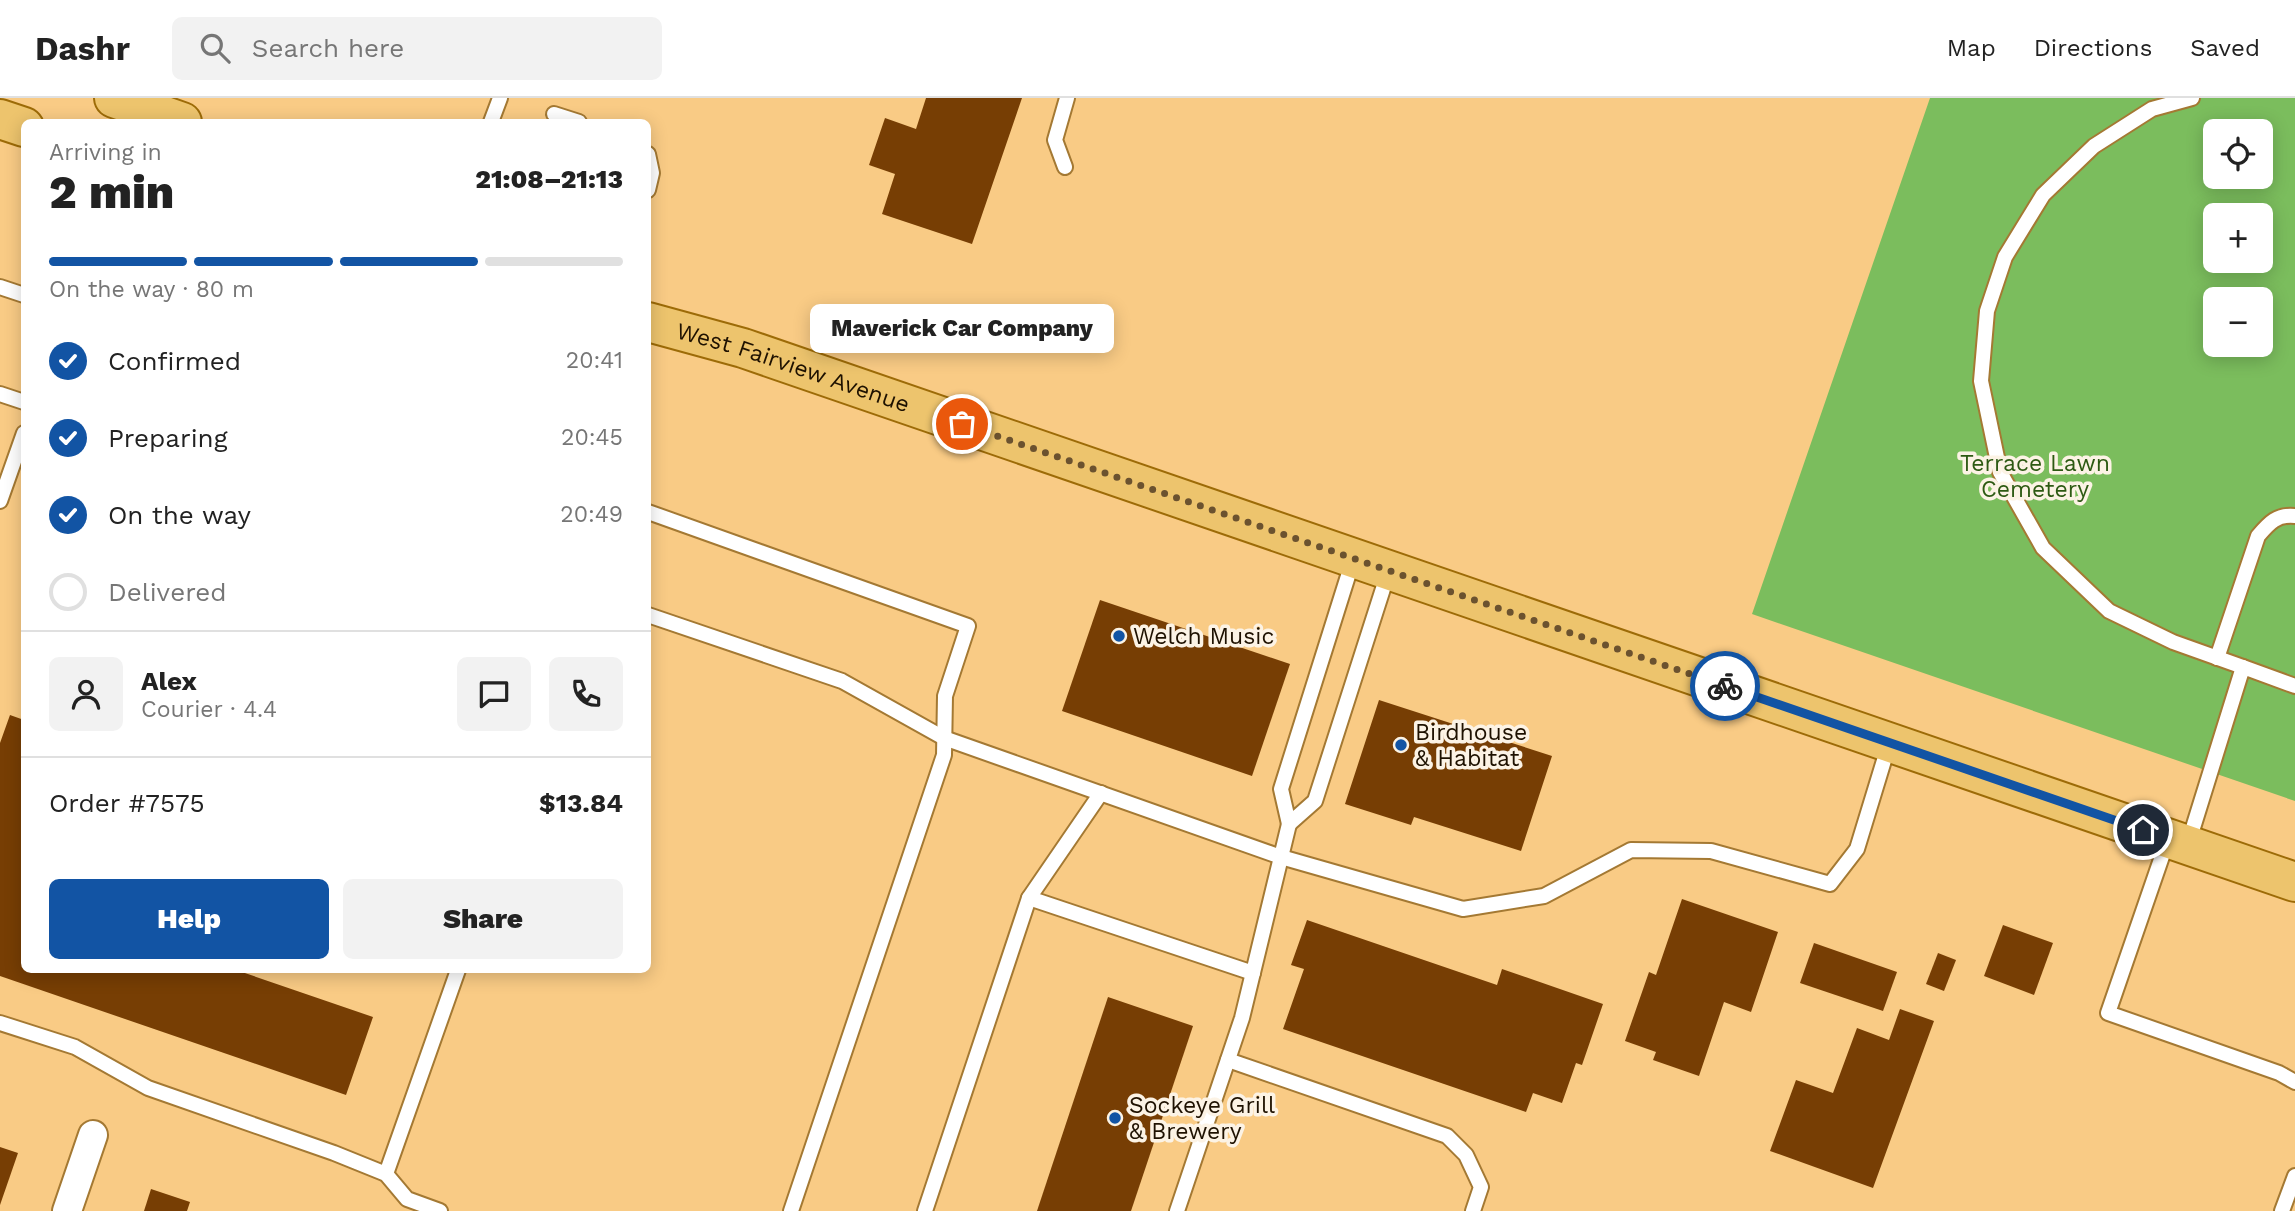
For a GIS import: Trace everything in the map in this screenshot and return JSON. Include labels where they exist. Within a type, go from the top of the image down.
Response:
[{"type":"main road","points":[[114,98],[173,119]]},
{"type":"main road","points":[[0,119],[21,126]]},
{"type":"main road","name":"West Fairview Avenue","points":[[651,323],[743,348],[2295,882]]},
{"type":"street","points":[[67,1211],[93,1135]]},
{"type":"lane","points":[[492,119],[500,98]]},
{"type":"lane","points":[[1065,167],[1055,140],[1067,98]]},
{"type":"lane","points":[[2192,98],[2152,108],[2094,146],[2043,195],[2005,257],[1987,311],[1981,381],[2000,471],[2043,548],[2109,611],[2173,642],[2295,686]]},
{"type":"lane","points":[[554,114],[570,119]]},
{"type":"lane","points":[[0,287],[21,294]]},
{"type":"lane","points":[[0,394],[21,401]]},
{"type":"lane","points":[[0,501],[21,442]]},
{"type":"lane","points":[[651,513],[968,626],[945,696],[944,755],[791,1211]]},
{"type":"lane","points":[[2217,657],[2258,536],[2272,520],[2286,515],[2295,516]]},
{"type":"lane","points":[[1177,1211],[1242,1018],[1289,824],[1281,789],[1353,558]]},
{"type":"lane","points":[[1289,824],[1315,801],[1389,570]]},
{"type":"lane","points":[[651,616],[842,681],[944,738],[1282,857],[1463,909],[1544,896],[1631,850],[1711,851],[1830,884],[1857,849],[1889,743]]},
{"type":"lane","points":[[2243,667],[2178,842],[2108,1013],[2279,1073],[2295,1082]]},
{"type":"lane","points":[[925,1211],[1029,898],[1101,793]]},
{"type":"lane","points":[[1029,898],[1253,973]]},
{"type":"lane","points":[[386,1174],[457,973]]},
{"type":"lane","points":[[0,1023],[75,1047],[148,1088],[386,1174],[407,1199],[440,1211]]},
{"type":"lane","points":[[1228,1060],[1447,1136],[1466,1155],[1481,1187],[1473,1211]]},
{"type":"lane","points":[[2282,1211],[2295,1176]]},
{"type":"green space","name":"Terrace Lawn Cemetery","points":[[1930,98],[2295,98],[2295,801],[1752,614]]},
{"type":"building","points":[[926,98],[1022,98],[972,244],[882,214],[895,174],[869,165],[885,118],[916,129]]},
{"type":"building","points":[[1100,600],[1290,664],[1252,776],[1062,711]]},
{"type":"building","points":[[1379,700],[1552,756],[1521,851],[1414,817],[1411,825],[1345,804]]},
{"type":"building","points":[[10,715],[21,719],[21,973],[245,973],[373,1017],[346,1095],[0,976],[0,743]]},
{"type":"building","points":[[1682,899],[1778,932],[1751,1012],[1724,1002],[1699,1076],[1653,1060],[1656,1052],[1625,1041],[1649,972],[1656,975]]},
{"type":"building","points":[[1307,920],[1497,985],[1502,969],[1603,1004],[1582,1065],[1576,1063],[1562,1103],[1533,1093],[1526,1112],[1283,1029],[1304,969],[1291,965]]},
{"type":"building","points":[[2003,925],[2053,943],[2034,995],[1984,976]]},
{"type":"building","points":[[1814,943],[1897,972],[1883,1011],[1800,983]]},
{"type":"building","points":[[1938,953],[1956,960],[1944,991],[1926,984]]},
{"type":"building","name":"Sockeye Grill & Brewery","points":[[1108,997],[1193,1026],[1131,1211],[1037,1211]]},
{"type":"building","points":[[1900,1009],[1934,1021],[1873,1188],[1770,1151],[1796,1080],[1833,1093],[1857,1028],[1889,1040]]},
{"type":"building","points":[[0,1147],[18,1153],[0,1205]]},
{"type":"building","points":[[151,1189],[190,1202],[187,1211],[144,1211]]},
{"type":"way so far","points":[[962,424],[1725,686]]},
{"type":"place","name":"Maverick Car Company","points":[[962,424]]},
{"type":"place","name":"Welch Music","points":[[1119,636]]},
{"type":"place","name":"Birdhouse & Habitat","points":[[1401,745]]},
{"type":"place","name":"Sockeye Grill & Brewery","points":[[1115,1118]]},
{"type":"route","points":[[1725,686],[2143,830]]}]
